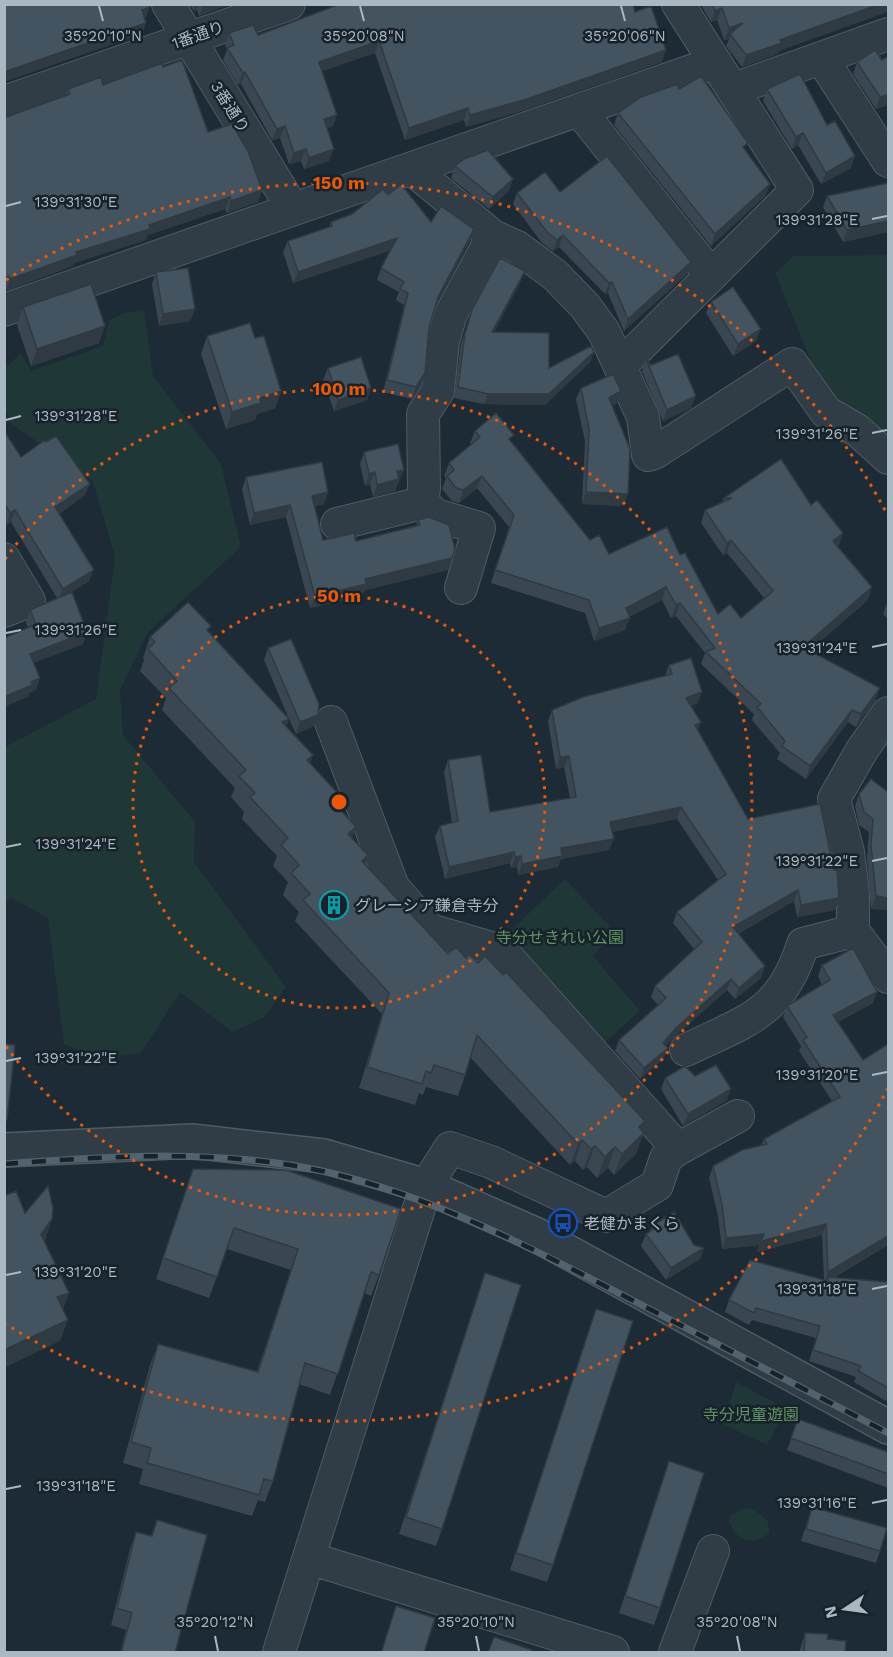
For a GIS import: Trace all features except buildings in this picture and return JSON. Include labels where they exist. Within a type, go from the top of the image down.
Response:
[{"type":"street","name":"3番通り","points":[[168,4],[293,209]]},
{"type":"street","name":"1番通り","points":[[4,102],[290,4]]},
{"type":"street","points":[[621,365],[797,190],[678,4]]},
{"type":"street","points":[[734,89],[888,34]]},
{"type":"street","points":[[822,59],[888,161]]},
{"type":"street","points":[[4,310],[714,63]]},
{"type":"street","points":[[580,111],[710,274]]},
{"type":"street","points":[[412,169],[493,236],[517,247],[563,283],[585,306],[604,332],[643,417],[648,455],[792,364],[826,412],[857,430],[888,458]]},
{"type":"street","points":[[422,503],[424,488],[423,414],[438,391],[443,342],[451,314],[493,236]]},
{"type":"street","points":[[337,524],[422,503]]},
{"type":"street","points":[[422,503],[436,515],[479,528],[461,588]]},
{"type":"street","points":[[4,559],[29,601],[4,611]]},
{"type":"street","points":[[888,713],[862,750],[834,799],[848,852],[853,893],[853,931],[888,977]]},
{"type":"street","points":[[331,722],[393,887],[430,930],[502,951],[678,1149]]},
{"type":"street","points":[[686,1050],[763,1028],[795,968],[802,944],[853,931]]},
{"type":"street","points":[[279,1653],[426,1186],[450,1148],[491,1162],[606,1216],[657,1185],[666,1158],[738,1116]]},
{"type":"street","points":[[4,1150],[192,1141],[324,1156],[426,1186],[537,1235],[888,1427]]},
{"type":"street","points":[[675,1653],[713,1551]]},
{"type":"street","points":[[309,1558],[613,1653]]},
{"type":"green space","points":[[888,255],[888,440],[842,445],[825,396],[775,273],[794,256]]},
{"type":"green space","points":[[144,310],[153,376],[221,464],[241,547],[148,632],[120,690],[123,735],[195,822],[194,862],[286,987],[265,1017],[232,1032],[180,992],[141,1053],[98,1059],[64,1044],[48,918],[10,897],[5,905],[5,747],[96,699],[115,557],[93,481],[9,422],[5,405],[5,368],[21,353],[31,371],[103,346],[109,321],[124,313]]},
{"type":"green space","name":"寺分せきれい公園","points":[[565,879],[615,932],[593,956],[640,1011],[605,1042],[506,935]]},
{"type":"green space","name":"寺分児童遊園","points":[[736,1382],[786,1409],[767,1445],[723,1424]]},
{"type":"green space","points":[[752,1508],[767,1520],[770,1532],[764,1537],[751,1541],[744,1539],[734,1531],[729,1517],[742,1509]]},
{"type":"railway","points":[[4,1164],[127,1157],[209,1157],[291,1165],[371,1184],[447,1211],[522,1244],[888,1433]]},
{"type":"place","name":"グレーシア鎌倉寺分","points":[[334,905]]},
{"type":"place","name":"老健かまくら","points":[[563,1223]]}]
